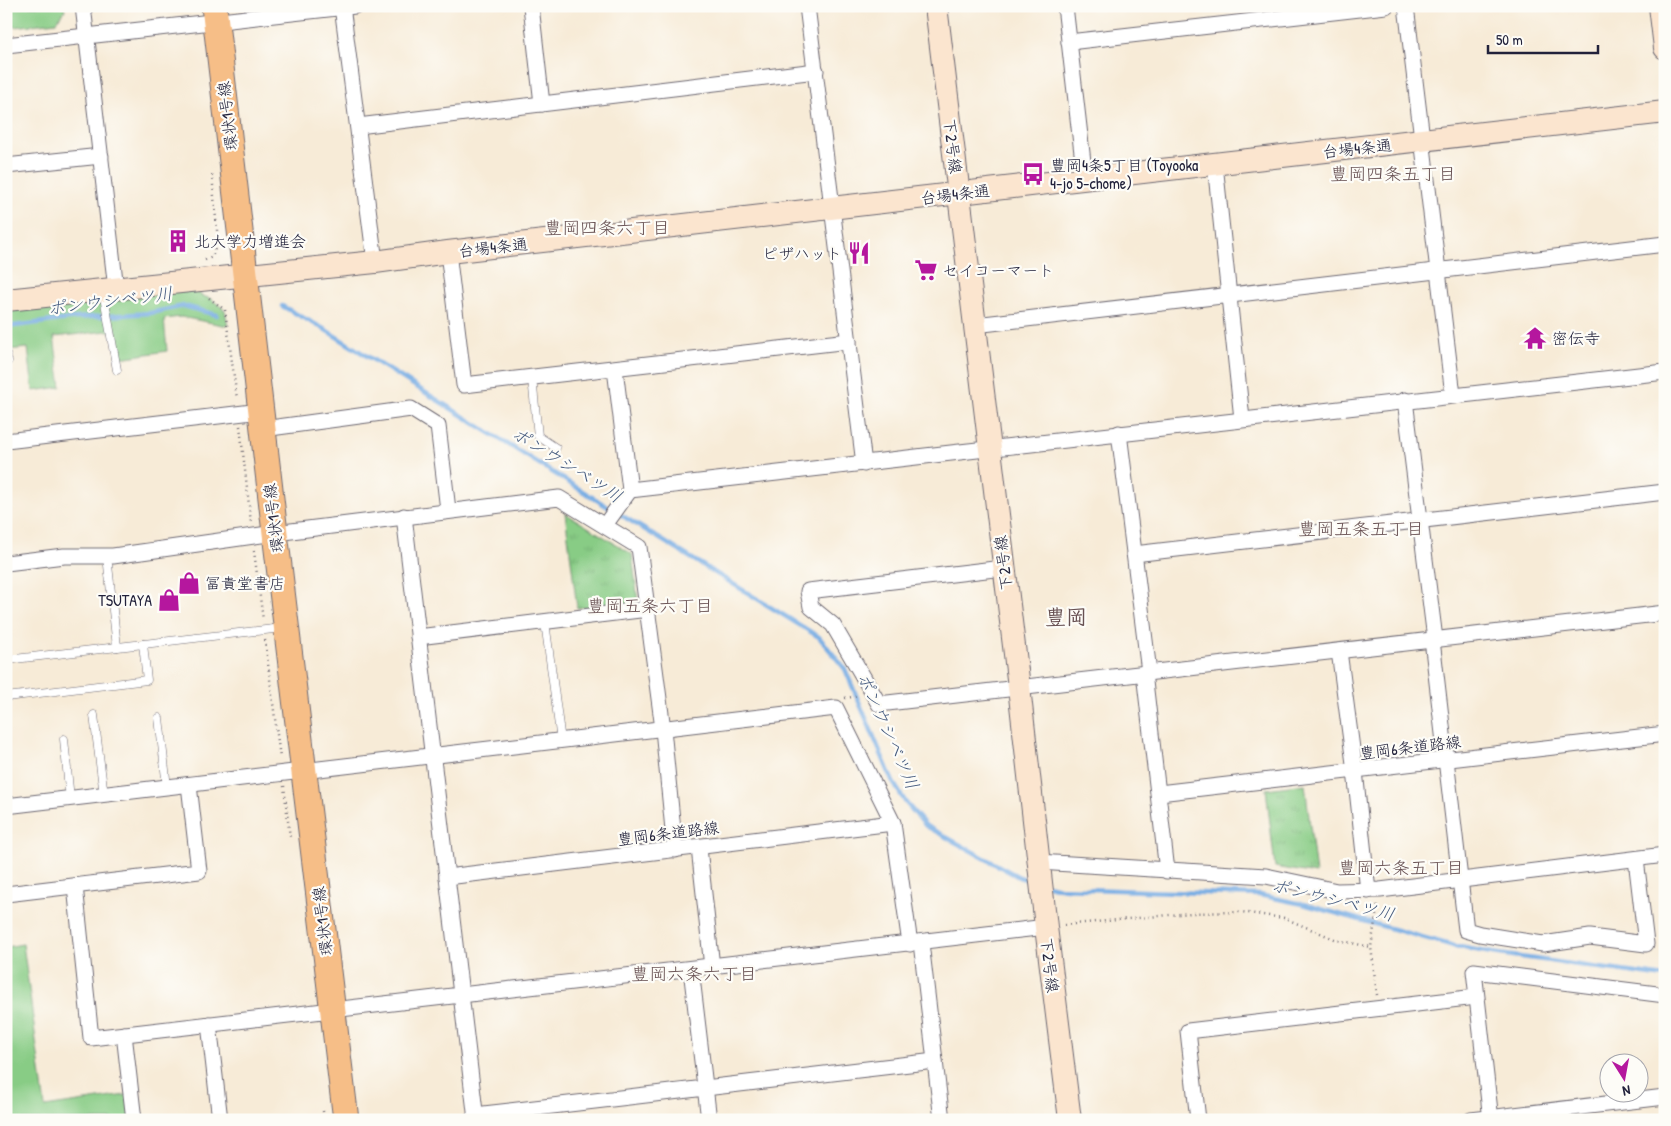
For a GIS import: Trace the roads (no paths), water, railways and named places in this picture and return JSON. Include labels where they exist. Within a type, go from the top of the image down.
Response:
[{"type":"main road","name":"環状1号線","points":[[215,14],[346,1120]]},
{"type":"street","points":[[83,6],[101,156],[108,297]]},
{"type":"street","points":[[531,6],[542,104]]},
{"type":"street","points":[[807,6],[864,464]]},
{"type":"street","name":"下2号線","points":[[936,6],[1070,1120]]},
{"type":"street","points":[[1065,6],[1085,180]]},
{"type":"street","points":[[1069,42],[1386,6]]},
{"type":"street","points":[[1406,6],[1453,395]]},
{"type":"street","points":[[1660,6],[1665,48]]},
{"type":"street","points":[[6,45],[87,36],[215,14],[346,7],[358,126],[375,262]]},
{"type":"street","points":[[358,126],[816,71]]},
{"type":"street","name":"台場4条通","points":[[6,300],[108,297],[245,276],[1665,112]]},
{"type":"street","points":[[6,166],[101,156]]},
{"type":"street","points":[[1215,164],[1242,419]]},
{"type":"street","points":[[975,325],[1665,244]]},
{"type":"street","points":[[448,252],[464,385],[849,341]]},
{"type":"street","points":[[608,521],[627,495],[615,369]]},
{"type":"street","points":[[627,495],[1120,433],[1665,372]]},
{"type":"street","points":[[1405,400],[1466,930],[1543,944],[1590,937],[1646,944],[1636,859]]},
{"type":"street","points":[[6,440],[411,409],[438,426],[448,510]]},
{"type":"street","points":[[1120,433],[1167,871]]},
{"type":"street","points":[[1134,554],[1665,492]]},
{"type":"street","points":[[6,563],[64,556],[107,556],[448,510],[559,498],[608,521],[639,548],[663,729],[675,850]]},
{"type":"street","points":[[404,516],[476,1117],[705,1088],[935,1062]]},
{"type":"street","points":[[1003,568],[808,591],[811,607],[834,626],[879,704],[1665,613]]},
{"type":"street","points":[[418,637],[648,609]]},
{"type":"street","points":[[1339,651],[1368,891]]},
{"type":"street","points":[[6,805],[836,708],[894,823],[935,1062],[942,1120]]},
{"type":"street","name":"豊岡6条道路線","points":[[1159,793],[1665,734]]},
{"type":"street","points":[[6,894],[199,871],[189,785]]},
{"type":"street","name":"豊岡6条道路線","points":[[447,877],[894,823]]},
{"type":"street","points":[[699,848],[712,967]]},
{"type":"street","points":[[1039,868],[1167,871],[1266,876],[1337,891],[1368,891],[1665,855]]},
{"type":"street","points":[[75,886],[91,1038],[1046,927]]},
{"type":"street","points":[[691,969],[708,1120]]},
{"type":"street","points":[[1491,1119],[1474,971],[1665,995]]},
{"type":"street","points":[[1198,1120],[1188,1030],[1476,997]]},
{"type":"street","points":[[209,1024],[220,1120]]},
{"type":"street","points":[[124,1034],[134,1120]]},
{"type":"street","points":[[1471,1120],[1665,1097]]},
{"type":"lane","points":[[108,297],[109,324],[117,370]]},
{"type":"lane","points":[[532,378],[538,436],[556,448]]},
{"type":"lane","points":[[107,556],[117,647]]},
{"type":"lane","points":[[545,622],[561,741]]},
{"type":"lane","points":[[6,660],[287,628]]},
{"type":"lane","points":[[6,697],[147,680],[143,644]]},
{"type":"lane","points":[[94,715],[104,795]]},
{"type":"lane","points":[[159,718],[167,787]]},
{"type":"lane","points":[[64,740],[70,799]]},
{"type":"waterway","name":"ポンウシベツ川","points":[[6,327],[77,318],[150,313],[184,306],[217,315]]},
{"type":"waterway","name":"ポンウシベツ川","points":[[282,306],[324,329],[819,637],[845,669],[893,782],[906,803],[926,826],[1019,877],[1035,882]]},
{"type":"waterway","name":"ポンウシベツ川","points":[[1048,885],[1060,888],[1259,895],[1303,904],[1454,946],[1665,977]]},
{"type":"place","name":"豊岡4条5丁目 (Toyooka 4-jo 5-chome)","points":[[1033,174]]},
{"type":"place","name":"北大学力増進会","points":[[178,241]]},
{"type":"place","name":"ピザハット","points":[[859,253]]},
{"type":"place","name":"セイコーマート","points":[[926,270]]},
{"type":"place","name":"密伝寺","points":[[1535,338]]},
{"type":"place","name":"冨貴堂書店","points":[[189,583]]},
{"type":"place","name":"TSUTAYA","points":[[169,600]]},
{"type":"district","name":"豊岡四条五丁目","points":[[1393,174]]},
{"type":"district","name":"豊岡四条六丁目","points":[[607,228]]},
{"type":"district","name":"豊岡五条五丁目","points":[[1361,529]]},
{"type":"district","name":"豊岡五条六丁目","points":[[650,606]]},
{"type":"district","name":"豊岡","points":[[1066,617]]},
{"type":"district","name":"豊岡六条五丁目","points":[[1401,868]]},
{"type":"district","name":"豊岡六条六丁目","points":[[694,974]]}]
